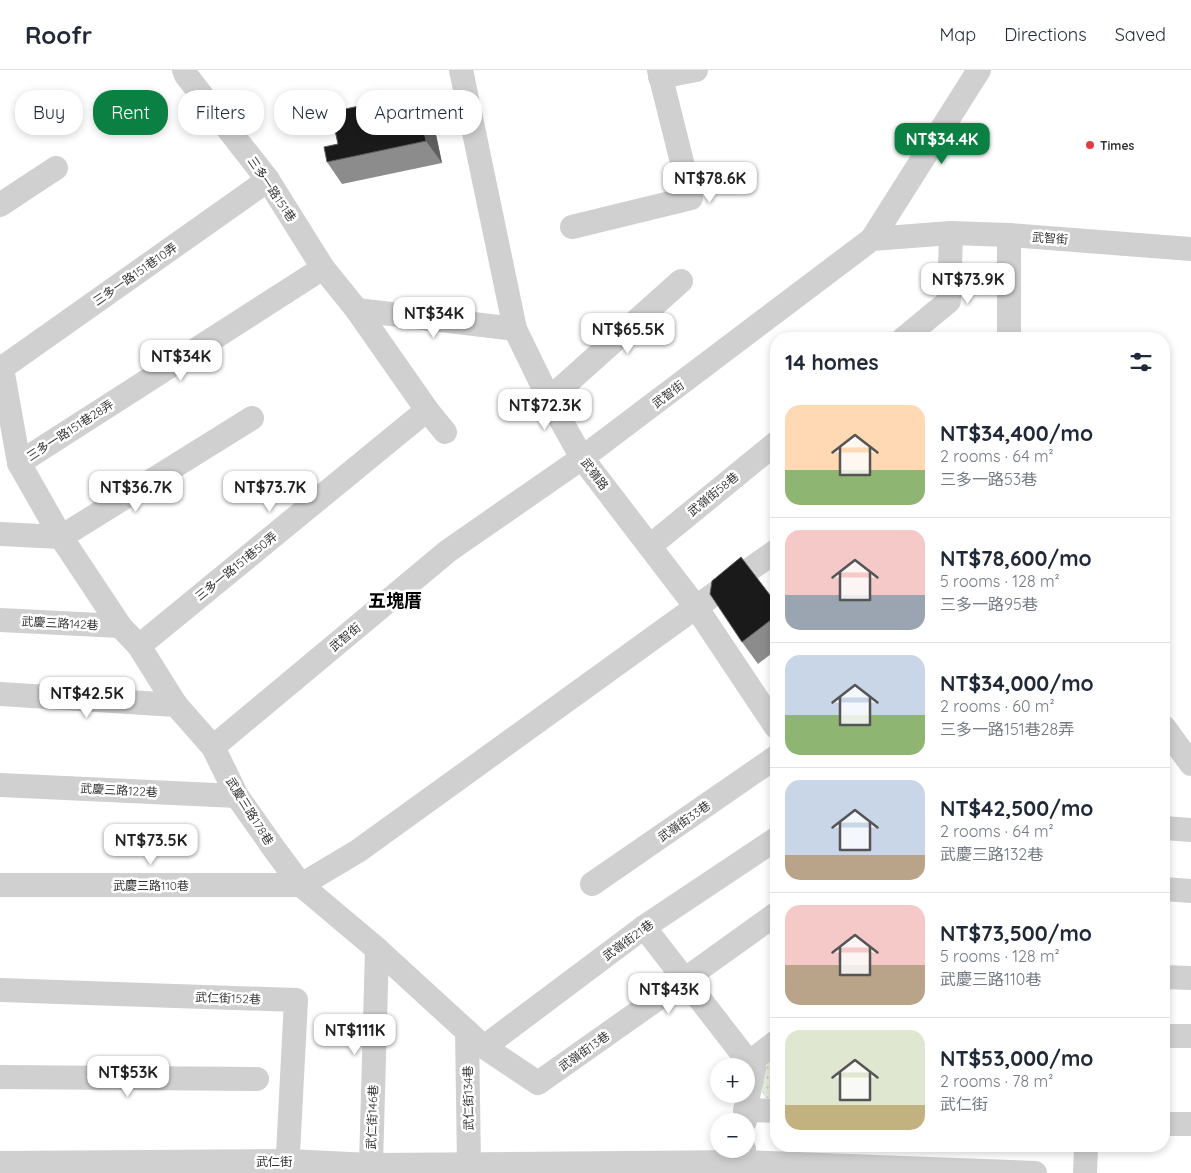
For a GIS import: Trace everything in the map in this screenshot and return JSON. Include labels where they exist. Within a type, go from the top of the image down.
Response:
[{"type":"street","name":"三多一路151巷","points":[[184,70],[268,180],[323,268],[357,310],[427,410],[445,432]]},
{"type":"street","name":"武嶺路","points":[[461,70],[515,329],[549,399],[582,458],[696,607],[770,718]]},
{"type":"street","points":[[572,227],[691,198],[659,74],[696,70]]},
{"type":"street","points":[[872,239],[979,70]]},
{"type":"street","points":[[0,204],[56,168]]},
{"type":"street","name":"三多一路151巷10弄","points":[[1,367],[268,180]]},
{"type":"street","points":[[911,332],[949,301],[951,233]]},
{"type":"street","name":"武智街","points":[[213,747],[448,551],[582,458],[872,239],[951,233],[1009,235],[1191,249]]},
{"type":"street","points":[[1009,235],[1009,332]]},
{"type":"street","name":"三多一路151巷28弄","points":[[19,462],[323,268]]},
{"type":"street","points":[[549,399],[681,281]]},
{"type":"street","points":[[357,310],[515,329]]},
{"type":"street","name":"武慶三路178巷","points":[[1,367],[19,462],[61,537],[120,626],[139,646],[176,705],[213,747],[237,796],[301,885],[377,949],[475,1039],[538,1083]]},
{"type":"street","name":"三多一路151巷50弄","points":[[139,646],[427,410]]},
{"type":"street","points":[[0,534],[61,537],[252,418]]},
{"type":"street","name":"武嶺街58巷","points":[[650,546],[770,448]]},
{"type":"street","points":[[301,885],[358,851],[770,555]]},
{"type":"street","name":"武慶三路142巷","points":[[0,620],[120,626]]},
{"type":"street","points":[[0,694],[176,705]]},
{"type":"street","points":[[1170,735],[1191,764]]},
{"type":"street","name":"武嶺街33巷","points":[[592,884],[770,761]]},
{"type":"street","name":"武慶三路122巷","points":[[0,785],[237,796]]},
{"type":"street","name":"武嶺街21巷","points":[[475,1039],[770,843]]},
{"type":"street","name":"武慶三路110巷","points":[[0,885],[301,885]]},
{"type":"street","points":[[1170,889],[1191,891]]},
{"type":"street","name":"武嶺街13巷","points":[[538,1083],[770,918]]},
{"type":"street","points":[[644,927],[745,1058]]},
{"type":"street","name":"武仁街146巷","points":[[371,1164],[377,949]]},
{"type":"street","points":[[1170,977],[1191,978]]},
{"type":"street","name":"武仁街152巷","points":[[0,990],[296,1000],[288,1167]]},
{"type":"street","points":[[1170,1036],[1191,1036]]},
{"type":"street","name":"武仁街134巷","points":[[469,1164],[475,1039]]},
{"type":"street","points":[[755,1058],[770,1047]]},
{"type":"street","points":[[0,1077],[257,1080]]},
{"type":"street","points":[[755,1114],[770,1112]]},
{"type":"street","points":[[1170,1124],[1191,1124]]},
{"type":"street","points":[[1085,1173],[1086,1152]]},
{"type":"street","name":"武仁街","points":[[0,1163],[288,1167],[371,1164],[744,1161],[1035,1173]]},
{"type":"shaded area","points":[[770,1062],[770,1098],[765,1098],[761,1089],[762,1068]]},
{"type":"building","points":[[356,107],[356,135],[425,135],[426,141],[327,162],[324,147],[338,144],[336,135],[346,135],[346,109]]},
{"type":"building","points":[[741,557],[770,595],[770,621],[742,642],[710,594],[712,581]]},
{"type":"place","name":"Times","points":[[1090,145]]},
{"type":"district","name":"五塊厝","points":[[395,600]]}]
